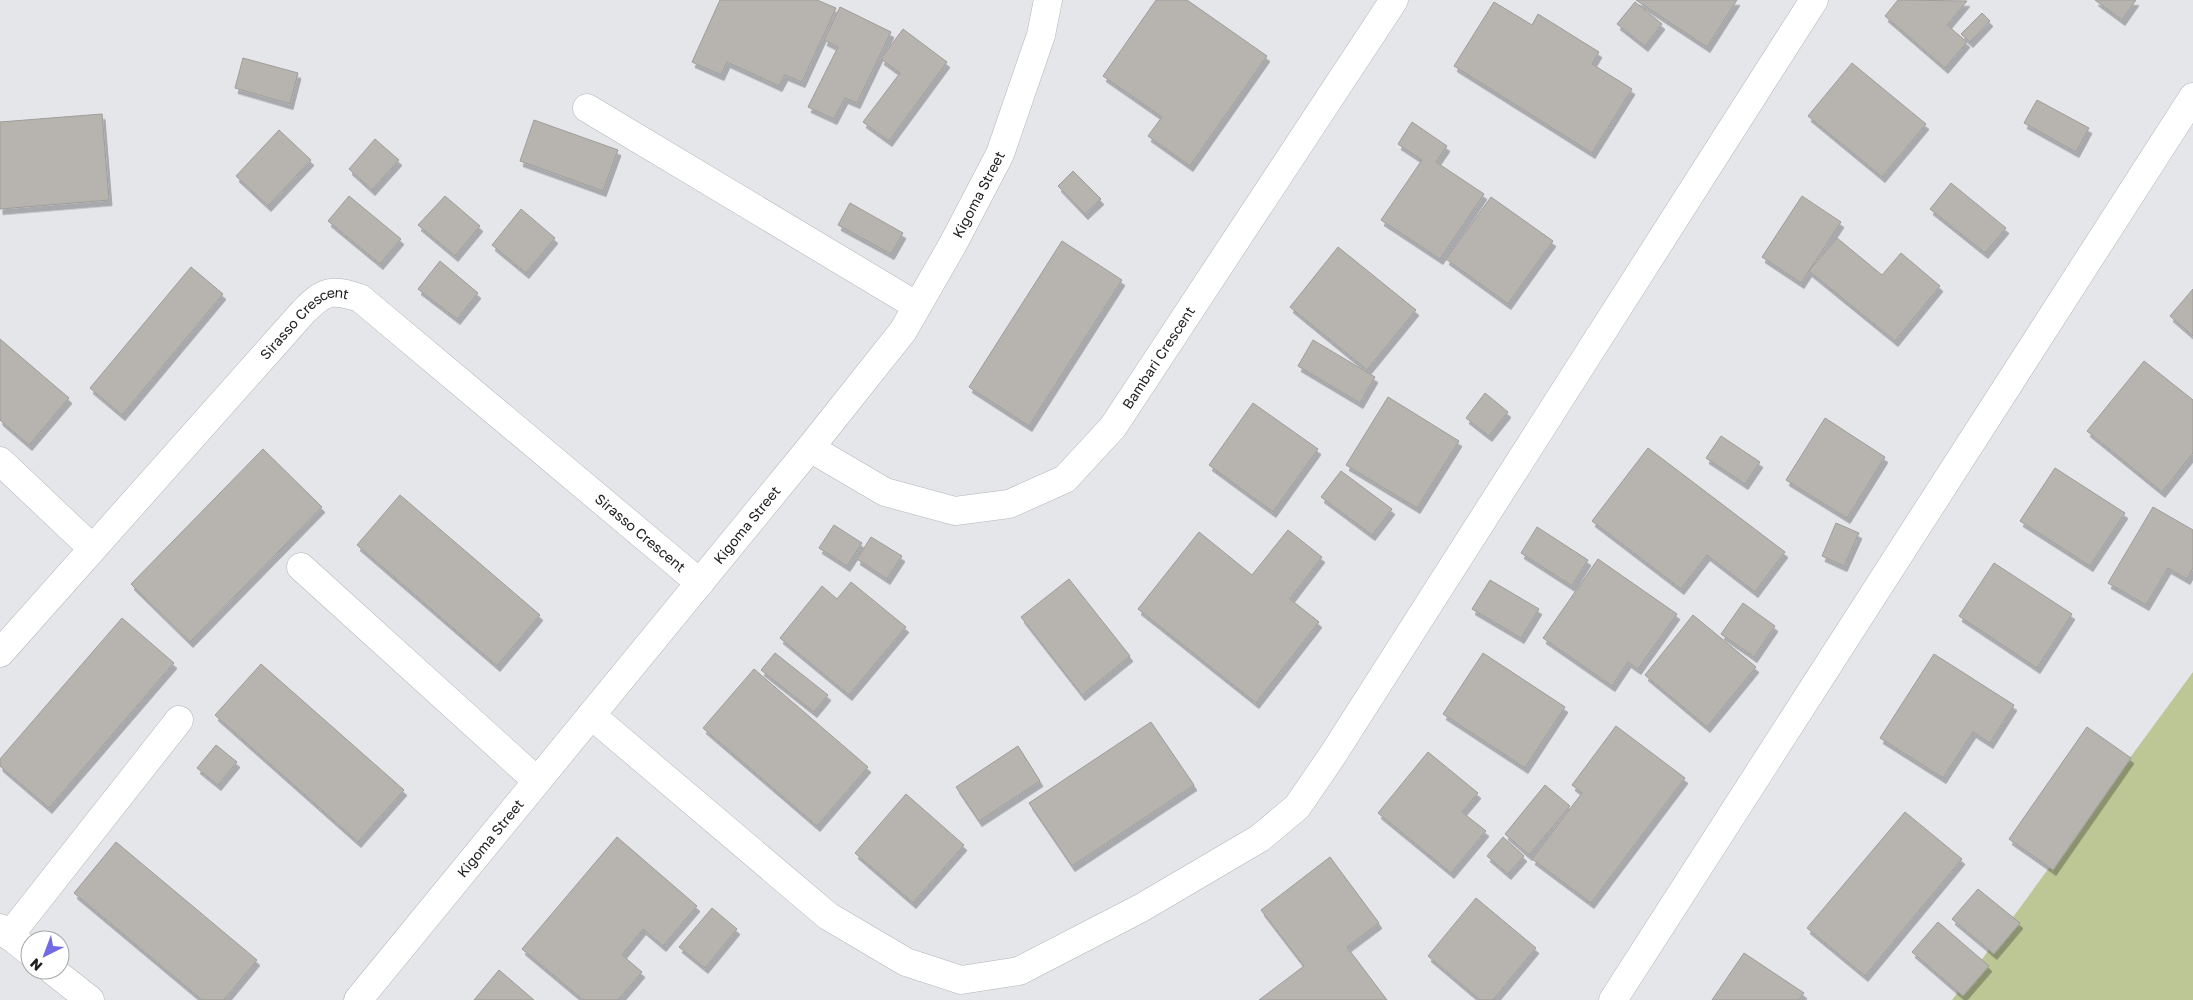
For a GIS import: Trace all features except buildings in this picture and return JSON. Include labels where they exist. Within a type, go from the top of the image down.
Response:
[{"type":"street","name":"Kigoma Street","points":[[359,1000],[810,448],[903,331],[953,244],[1000,154],[1042,35],[1048,0]]},
{"type":"street","name":"Bambari Crescent","points":[[810,448],[885,492],[955,511],[1009,504],[1065,479],[1113,428],[1394,0]]},
{"type":"street","points":[[591,715],[828,916],[906,962],[961,980],[1018,971],[1141,908],[1218,863],[1260,838],[1297,807],[1302,800],[1814,0]]},
{"type":"street","points":[[1613,1000],[2193,98]]},
{"type":"street","points":[[587,108],[917,306]]},
{"type":"street","name":"Sirasso Crescent","points":[[0,653],[304,311],[319,296],[339,291],[360,298],[700,583]]},
{"type":"street","points":[[0,461],[92,548]]},
{"type":"street","points":[[301,567],[537,781]]},
{"type":"street","points":[[13,939],[179,720]]},
{"type":"street","points":[[65,980],[90,1000]]},
{"type":"green space","points":[[2193,672],[2193,1000],[1952,1000]]}]
